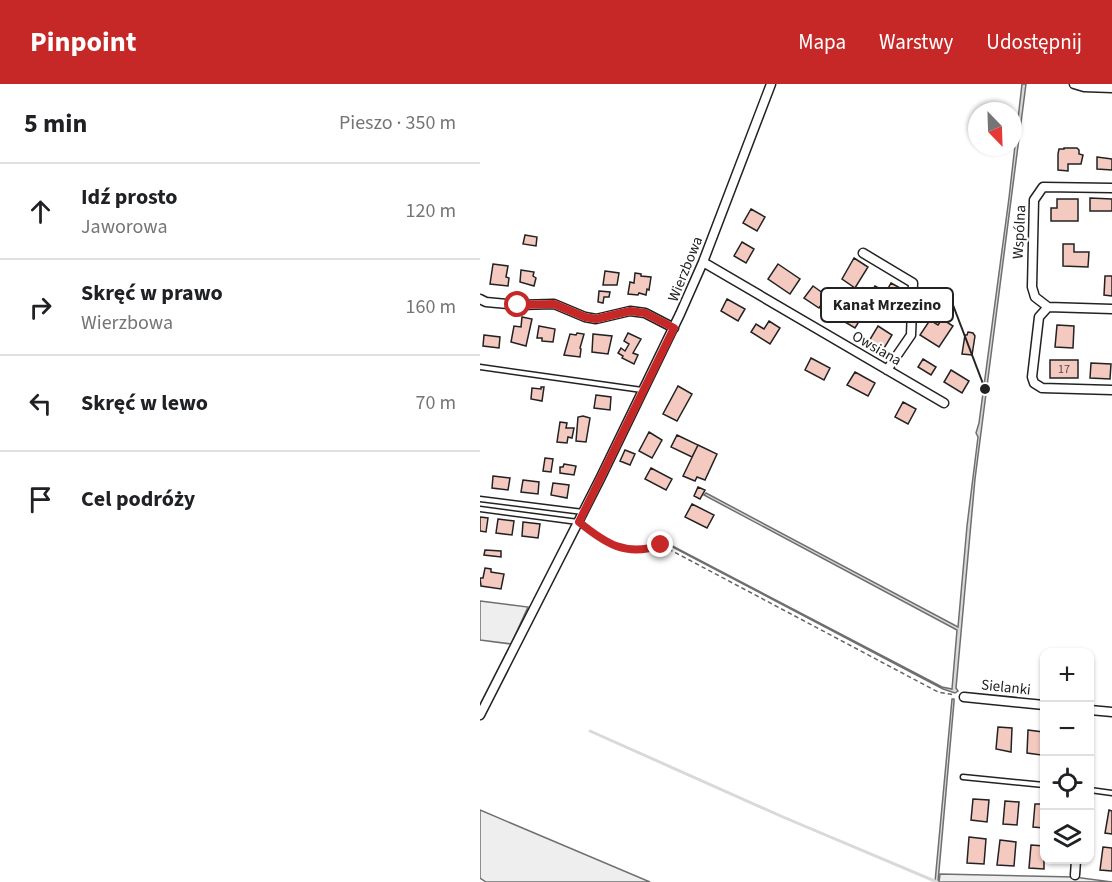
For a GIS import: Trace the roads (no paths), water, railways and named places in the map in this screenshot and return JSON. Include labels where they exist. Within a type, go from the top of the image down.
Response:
[{"type":"street","name":"Wierzbowa","points":[[480,715],[579,522],[674,328],[703,262],[771,84]]},
{"type":"street","points":[[1074,84],[1084,87],[1112,88]]},
{"type":"street","name":"Wspólna","points":[[1048,307],[1035,297],[1032,287],[1034,200],[1043,187],[1112,188]]},
{"type":"street","points":[[863,253],[913,283],[911,335],[887,370]]},
{"type":"street","name":"Owsiana","points":[[703,262],[944,403]]},
{"type":"street","points":[[480,299],[486,302],[518,305],[554,304],[585,317],[596,319],[630,311],[645,313],[674,328]]},
{"type":"street","points":[[1112,309],[1048,307],[1039,317],[1032,377],[1034,383],[1042,388],[1112,390]]},
{"type":"street","name":"Sielanki","points":[[964,697],[1040,705]]},
{"type":"street","points":[[1094,710],[1112,712]]},
{"type":"street","points":[[1075,875],[1076,864]]},
{"type":"lane","points":[[480,367],[642,390]]},
{"type":"lane","points":[[480,499],[584,512]]},
{"type":"lane","points":[[480,508],[579,522]]},
{"type":"lane","points":[[963,777],[1040,785]]},
{"type":"lane","points":[[1094,790],[1112,792]]},
{"type":"waterway","points":[[590,731],[783,817],[937,882]]},
{"type":"place","name":"Kanał Mrzezino","points":[[985,389]]}]
